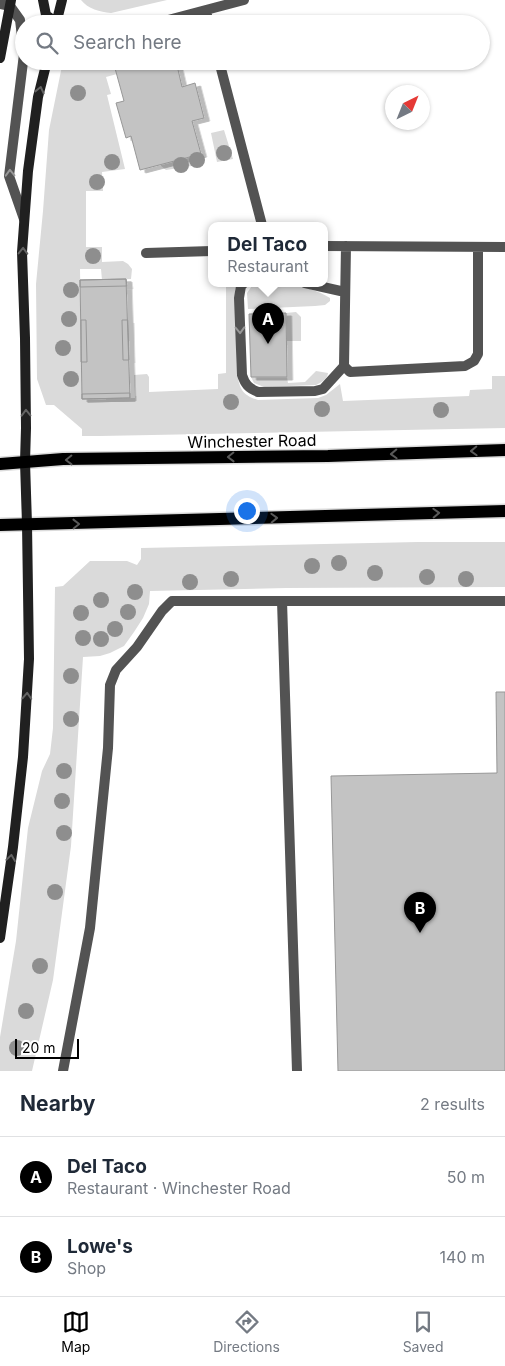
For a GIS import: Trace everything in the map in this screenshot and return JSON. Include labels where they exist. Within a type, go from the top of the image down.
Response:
[{"type":"main road","points":[[43,0],[46,15]]},
{"type":"main road","points":[[59,15],[62,0]]},
{"type":"main road","points":[[0,58],[7,4]]},
{"type":"main road","points":[[0,938],[12,857],[23,757],[29,659],[25,462],[26,356],[22,252],[28,171],[38,97],[45,70]]},
{"type":"main road","name":"Winchester Road","points":[[0,464],[63,460],[328,456],[505,450]]},
{"type":"main road","points":[[0,525],[505,511]]},
{"type":"lane","points":[[190,15],[244,0]]},
{"type":"lane","points":[[7,4],[16,15]]},
{"type":"lane","points":[[206,11],[207,15]]},
{"type":"lane","points":[[22,70],[8,176],[24,219]]},
{"type":"lane","points":[[221,70],[261,222]]},
{"type":"lane","points":[[328,246],[505,247]]},
{"type":"lane","points":[[242,287],[239,298],[242,375],[244,383],[250,389],[258,392],[315,391],[323,389],[344,366],[346,246]]},
{"type":"lane","points":[[344,366],[350,372],[465,366],[474,361],[478,354],[478,247]]},
{"type":"lane","points":[[146,253],[208,251]]},
{"type":"lane","points":[[323,287],[345,292]]},
{"type":"lane","points":[[282,601],[296,1071]]},
{"type":"lane","points":[[63,1071],[90,928],[108,748],[110,685],[116,670],[138,647],[162,611],[172,602],[505,601]]},
{"type":"shaded area","points":[[81,0],[167,0],[111,13],[94,10]]},
{"type":"shaded area","points":[[61,70],[116,70],[117,74],[106,77],[111,94],[107,95],[125,169],[102,172],[103,191],[86,191],[86,247],[102,247],[102,262],[123,261],[128,264],[132,269],[131,279],[102,280],[101,269],[80,269],[82,399],[135,398],[134,375],[147,374],[149,377],[149,392],[218,389],[218,374],[226,373],[226,287],[236,287],[237,374],[241,388],[248,396],[258,400],[318,398],[326,395],[340,384],[343,401],[469,396],[470,390],[492,389],[492,376],[505,376],[505,428],[82,436],[82,429],[54,405],[46,405],[37,379],[36,284],[49,130]]},
{"type":"shaded area","points":[[224,130],[233,159],[217,162],[211,133]]},
{"type":"shaded area","points":[[201,154],[204,164],[166,170],[160,165]]},
{"type":"shaded area","points":[[251,287],[303,287],[321,293],[330,298],[330,301],[325,305],[315,306],[248,309],[247,293]]},
{"type":"shaded area","points":[[296,312],[301,317],[301,341],[286,341],[286,313]]},
{"type":"shaded area","points":[[316,371],[328,373],[324,380],[316,385],[264,387],[254,383],[251,377],[287,377],[288,383],[305,382]]},
{"type":"shaded area","points":[[505,542],[505,587],[150,591],[149,604],[143,618],[124,646],[100,656],[83,657],[71,846],[53,980],[32,1071],[0,1071],[0,1037],[16,941],[28,828],[42,771],[50,754],[53,728],[55,587],[63,586],[90,561],[127,561],[137,565],[141,559],[141,548]]},
{"type":"building","points":[[115,70],[178,70],[182,87],[195,83],[204,118],[192,121],[201,154],[140,170],[131,136],[126,138],[116,103],[124,101]]},
{"type":"building","points":[[126,279],[130,398],[82,399],[80,280]]},
{"type":"building","points":[[126,279],[127,286],[80,287],[80,280]]},
{"type":"building","points":[[286,313],[287,377],[251,377],[249,314]]},
{"type":"building","points":[[81,320],[86,320],[87,362],[81,362]]},
{"type":"building","points":[[122,320],[128,320],[129,360],[123,360]]},
{"type":"building","points":[[130,393],[130,398],[82,399],[82,394]]},
{"type":"building","points":[[496,692],[505,692],[505,1071],[338,1071],[331,776],[497,773]]},
{"type":"place","name":"Del Taco","points":[[268,344]]},
{"type":"place","name":"Lowe's","points":[[420,933]]}]
